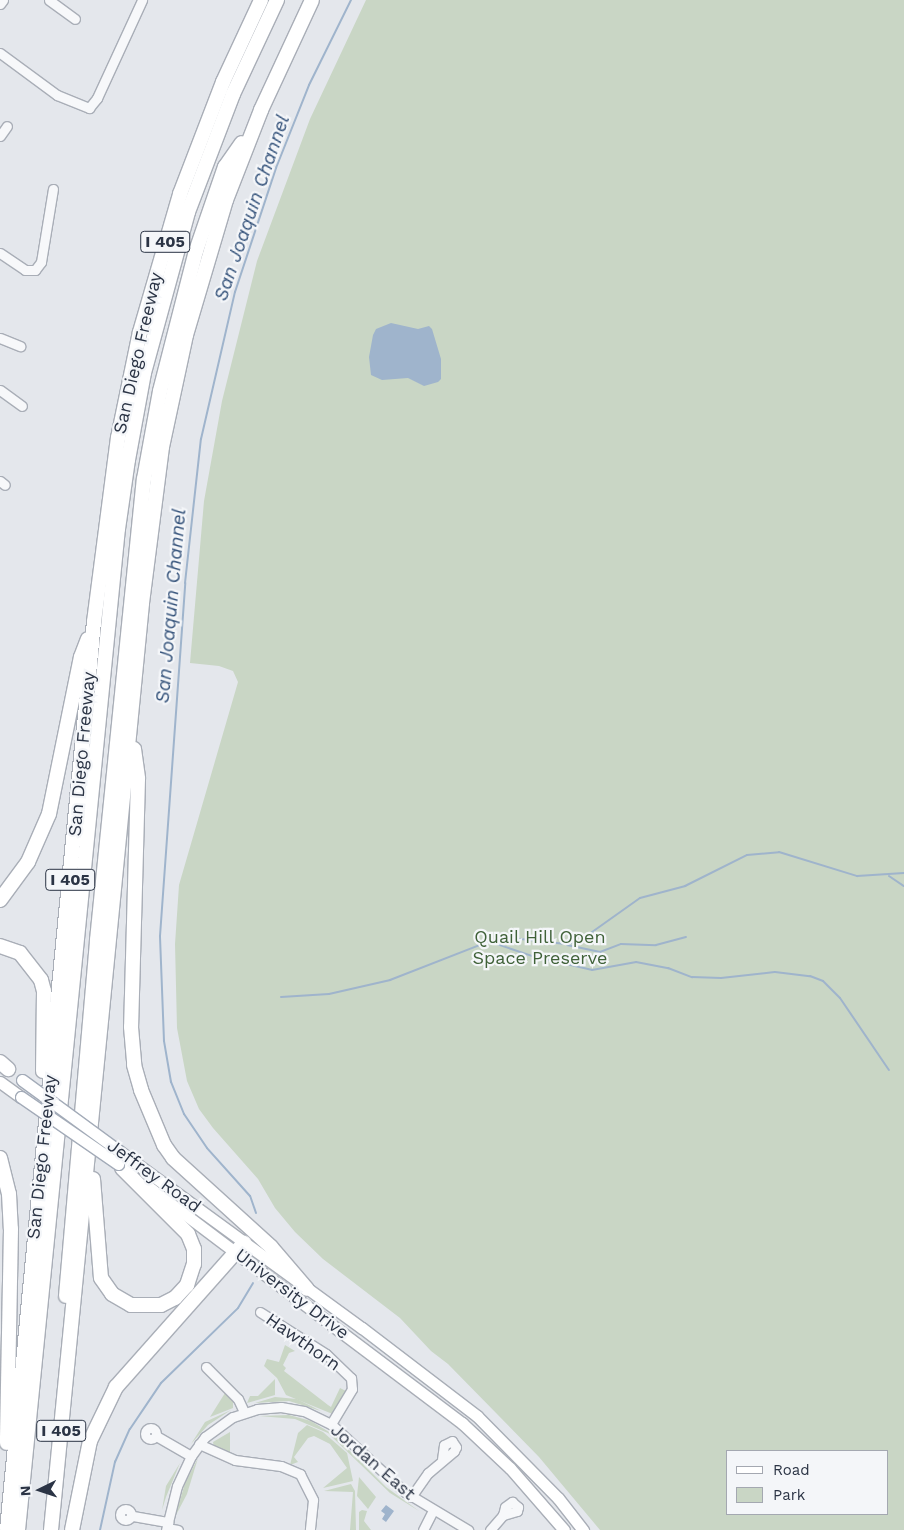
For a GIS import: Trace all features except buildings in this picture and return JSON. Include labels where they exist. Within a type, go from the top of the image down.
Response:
[{"type":"highway","name":"San Diego Freeway","points":[[11,1527],[44,1138],[94,622],[118,438],[154,277],[206,122],[261,0]]},
{"type":"highway","points":[[11,1527],[117,538],[128,460],[144,373],[188,212],[233,94],[277,0]]},
{"type":"highway","name":"San Diego Freeway","points":[[51,1530],[154,502],[176,375],[212,242],[255,124],[312,0]]},
{"type":"highway","name":"San Diego Freeway","points":[[66,1386],[61,1353],[72,1223],[144,479],[164,372],[196,252],[225,167],[255,124]]},
{"type":"highway","points":[[0,900],[28,862],[49,814],[81,657],[94,622]]},
{"type":"highway","points":[[131,726],[138,779],[131,1028],[134,1066],[140,1090],[164,1145],[173,1158],[271,1247],[307,1289]]},
{"type":"highway","points":[[0,946],[20,953],[30,962],[44,991],[44,1138]]},
{"type":"highway","points":[[90,1154],[101,1278],[112,1294],[131,1305],[161,1305],[182,1292],[190,1278],[195,1257],[192,1241],[120,1166]]},
{"type":"highway","points":[[0,1158],[9,1194],[11,1228],[11,1527]]},
{"type":"highway","points":[[72,1530],[90,1441],[116,1386],[240,1248]]},
{"type":"main road","name":"Jeffrey Road","points":[[2,1065],[119,1151],[240,1248],[307,1289]]},
{"type":"main road","name":"University Drive","points":[[0,1082],[240,1248],[462,1423],[510,1468],[564,1530]]},
{"type":"main road","name":"University Drive","points":[[307,1289],[477,1416],[558,1498],[583,1530]]},
{"type":"street","points":[[0,4],[3,0]]},
{"type":"street","points":[[49,0],[75,20]]},
{"type":"street","points":[[0,53],[57,95],[83,107],[93,104],[142,0]]},
{"type":"street","points":[[0,136],[7,126]]},
{"type":"street","points":[[0,253],[25,270],[34,270],[41,262],[53,189]]},
{"type":"street","points":[[0,338],[20,346]]},
{"type":"street","points":[[0,390],[22,406]]},
{"type":"street","name":"Hawthorn","points":[[260,1312],[326,1354],[351,1378],[352,1389],[331,1424]]},
{"type":"street","points":[[206,1367],[238,1399],[244,1412]]},
{"type":"street","name":"Jordan East","points":[[167,1527],[177,1486],[191,1456],[199,1444],[222,1422],[244,1412],[269,1407],[292,1408],[331,1424],[411,1497],[468,1530]]},
{"type":"street","points":[[158,1437],[191,1456]]},
{"type":"street","points":[[199,1444],[235,1460],[281,1466],[300,1474],[313,1500],[310,1530]]},
{"type":"street","points":[[411,1497],[442,1459]]},
{"type":"street","points":[[423,1530],[433,1510]]},
{"type":"street","points":[[490,1530],[503,1515]]},
{"type":"street","points":[[133,1516],[178,1530]]},
{"type":"green space","name":"Quail Hill Open Space Preserve","points":[[366,0],[904,0],[904,1530],[600,1530],[539,1457],[448,1364],[431,1351],[400,1318],[323,1259],[295,1232],[275,1208],[258,1179],[213,1128],[199,1109],[187,1081],[177,1028],[175,944],[179,885],[238,682],[233,671],[219,666],[190,663],[204,501],[222,401],[257,261],[310,119]]},
{"type":"green space","points":[[285,1345],[295,1351],[289,1353],[283,1365],[286,1368],[284,1371],[328,1405],[331,1407],[340,1388],[346,1391],[335,1415],[286,1395],[277,1378],[264,1366],[267,1359],[279,1362]]},
{"type":"green space","points":[[275,1379],[275,1395],[247,1403],[250,1396],[258,1396]]},
{"type":"green space","points":[[225,1393],[233,1398],[233,1408],[210,1417]]},
{"type":"green space","points":[[275,1397],[297,1399],[321,1411],[289,1401],[255,1403]]},
{"type":"green space","points":[[231,1410],[208,1425],[191,1444],[205,1422]]},
{"type":"green space","points":[[289,1415],[311,1421],[334,1435],[386,1487],[419,1511],[390,1493],[328,1433],[295,1419],[259,1416]]},
{"type":"green space","points":[[307,1425],[323,1432],[347,1453],[353,1481],[323,1488],[347,1468],[330,1444],[314,1436],[308,1438],[294,1457],[298,1462],[290,1465],[298,1433]]},
{"type":"green space","points":[[230,1432],[230,1453],[214,1447],[213,1442]]},
{"type":"green space","points":[[198,1458],[187,1494],[175,1517],[185,1483]]},
{"type":"green space","points":[[180,1463],[166,1497],[162,1510],[166,1486]]},
{"type":"green space","points":[[359,1477],[376,1497],[368,1509],[357,1496]]},
{"type":"green space","points":[[351,1484],[355,1491],[356,1530],[350,1530],[353,1492],[324,1491]]},
{"type":"green space","points":[[362,1510],[367,1511],[364,1521],[371,1530],[359,1530],[359,1512]]},
{"type":"water","points":[[391,323],[418,329],[429,326],[432,329],[441,359],[441,379],[438,382],[424,386],[408,378],[382,380],[371,375],[369,357],[373,335],[376,329]]},
{"type":"water","points":[[386,1505],[394,1511],[386,1522],[382,1519],[385,1514],[381,1511]]},
{"type":"waterway","name":"San Joaquin Channel","points":[[256,1213],[250,1196],[207,1148],[184,1114],[171,1082],[164,1041],[160,936],[185,583],[201,439],[235,292],[276,168],[309,85],[351,0]]},
{"type":"waterway","points":[[281,997],[329,994],[390,980],[490,941],[512,938],[566,944],[578,942],[640,898],[685,886],[747,855],[779,852],[857,876],[904,873]]},
{"type":"waterway","points":[[889,876],[904,886]]},
{"type":"waterway","points":[[567,945],[600,952],[621,944],[656,945],[686,937]]},
{"type":"waterway","points":[[491,942],[532,956],[592,970],[636,962],[668,968],[692,977],[721,978],[775,972],[810,976],[823,981],[840,998],[889,1070]]},
{"type":"waterway","name":"San Joaquin Channel","points":[[100,1530],[115,1462],[130,1429],[161,1383],[238,1308],[253,1283]]}]
